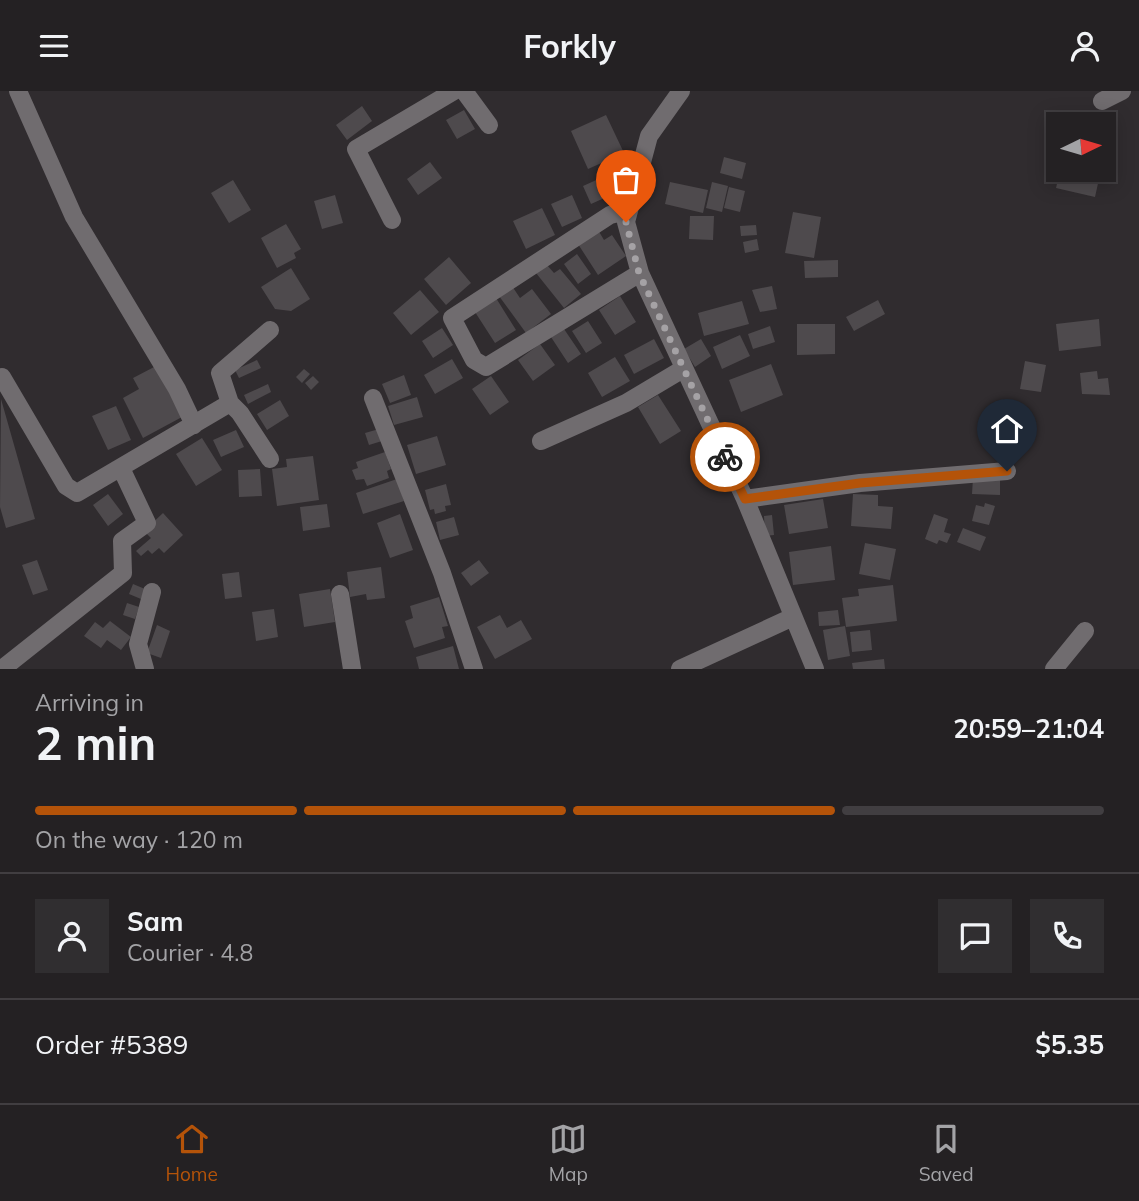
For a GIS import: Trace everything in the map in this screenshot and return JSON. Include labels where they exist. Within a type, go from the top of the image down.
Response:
[{"type":"street","points":[[18,91],[74,217],[177,389],[194,425]]},
{"type":"street","points":[[392,220],[356,149],[454,91]]},
{"type":"street","points":[[464,91],[489,125]]},
{"type":"street","points":[[681,91],[649,136],[626,222],[639,273],[745,499],[815,669]]},
{"type":"street","points":[[1102,101],[1122,91]]},
{"type":"street","points":[[629,210],[610,215],[452,318],[474,360],[486,367],[639,273]]},
{"type":"street","points":[[270,330],[220,373],[230,403],[240,412],[270,459]]},
{"type":"street","points":[[541,441],[626,403],[683,369]]},
{"type":"street","points":[[1,376],[66,486],[77,493],[230,403]]},
{"type":"street","points":[[373,398],[442,573],[474,669]]},
{"type":"street","points":[[2,669],[123,572],[122,541],[146,523],[121,468]]},
{"type":"street","points":[[745,499],[860,483],[1007,471]]},
{"type":"street","points":[[145,669],[138,644],[152,592]]},
{"type":"street","points":[[340,594],[352,669]]},
{"type":"street","points":[[680,669],[793,617]]},
{"type":"street","points":[[1054,669],[1086,631]]},
{"type":"building","points":[[362,106],[372,121],[347,140],[336,125]]},
{"type":"building","points":[[464,110],[475,129],[457,139],[446,120]]},
{"type":"building","points":[[606,115],[624,153],[588,169],[571,131]]},
{"type":"building","points":[[724,157],[746,163],[742,179],[720,173]]},
{"type":"building","points":[[430,162],[442,178],[418,195],[407,179]]},
{"type":"building","points":[[603,177],[611,195],[591,204],[583,186]]},
{"type":"building","points":[[233,180],[251,210],[229,223],[211,193]]},
{"type":"building","points":[[670,182],[708,190],[703,213],[665,204]]},
{"type":"building","points":[[712,182],[728,186],[722,212],[706,208]]},
{"type":"building","points":[[1057,182],[1098,182],[1095,197],[1056,188]]},
{"type":"building","points":[[729,187],[745,191],[740,212],[724,208]]},
{"type":"building","points":[[335,195],[343,223],[322,229],[314,201]]},
{"type":"building","points":[[572,195],[582,218],[562,227],[551,204]]},
{"type":"building","points":[[542,208],[555,235],[526,249],[513,221]]},
{"type":"building","points":[[793,212],[821,217],[814,258],[785,253]]},
{"type":"building","points":[[690,216],[714,216],[713,240],[689,239]]},
{"type":"building","points":[[286,224],[301,249],[294,253],[296,258],[277,268],[261,238]]},
{"type":"building","points":[[756,225],[757,235],[741,236],[740,226]]},
{"type":"building","points":[[598,230],[604,240],[612,235],[626,256],[598,275],[578,244]]},
{"type":"building","points":[[757,239],[759,250],[745,253],[743,242]]},
{"type":"building","points":[[577,254],[591,274],[578,284],[564,264]]},
{"type":"building","points":[[449,257],[471,283],[446,305],[424,279]]},
{"type":"building","points":[[838,260],[838,277],[805,278],[804,261]]},
{"type":"building","points":[[547,265],[554,273],[560,269],[581,294],[564,308],[536,273]]},
{"type":"building","points":[[291,268],[310,299],[291,311],[275,309],[261,287]]},
{"type":"building","points":[[512,286],[520,298],[532,289],[551,314],[526,333],[499,296]]},
{"type":"building","points":[[772,286],[777,309],[760,312],[752,290]]},
{"type":"building","points":[[420,290],[439,312],[411,335],[393,313]]},
{"type":"building","points":[[620,296],[636,322],[615,335],[599,310]]},
{"type":"building","points":[[496,298],[516,330],[495,343],[475,312]]},
{"type":"building","points":[[878,300],[885,314],[854,331],[846,317]]},
{"type":"building","points":[[742,301],[749,324],[704,336],[698,313]]},
{"type":"building","points":[[1099,319],[1101,346],[1059,351],[1056,324]]},
{"type":"building","points":[[588,321],[602,343],[586,353],[572,331]]},
{"type":"building","points":[[797,324],[835,324],[835,354],[797,355]]},
{"type":"building","points":[[770,326],[775,342],[753,349],[748,334]]},
{"type":"building","points":[[442,328],[453,345],[433,358],[422,341]]},
{"type":"building","points":[[564,329],[581,354],[568,363],[551,337]]},
{"type":"building","points":[[740,335],[750,356],[722,369],[713,347]]},
{"type":"building","points":[[654,339],[664,358],[634,374],[624,355]]},
{"type":"building","points":[[701,339],[711,356],[695,367],[684,349]]},
{"type":"building","points":[[540,344],[555,365],[533,381],[518,360]]},
{"type":"building","points":[[615,357],[630,381],[602,397],[588,373]]},
{"type":"building","points":[[452,359],[463,378],[435,394],[424,375]]},
{"type":"building","points":[[257,360],[261,368],[239,378],[235,370]]},
{"type":"building","points":[[1025,361],[1046,365],[1041,392],[1020,389]]},
{"type":"building","points":[[771,364],[783,395],[741,412],[729,380]]},
{"type":"building","points":[[156,366],[182,417],[143,438],[123,398],[139,389],[133,378]]},
{"type":"building","points":[[304,369],[310,374],[302,383],[296,377]]},
{"type":"building","points":[[1097,371],[1098,379],[1108,378],[1110,395],[1082,394],[1080,373]]},
{"type":"building","points":[[404,375],[411,395],[390,403],[382,384]]},
{"type":"building","points":[[313,376],[319,382],[311,390],[305,383]]},
{"type":"building","points":[[491,376],[509,402],[490,415],[472,389]]},
{"type":"building","points":[[268,384],[271,392],[248,404],[244,395]]},
{"type":"building","points":[[658,395],[681,431],[660,444],[638,407]]},
{"type":"building","points":[[417,397],[423,417],[394,425],[388,406]]},
{"type":"building","points":[[1,399],[35,519],[6,528],[0,507]]},
{"type":"building","points":[[280,400],[289,416],[267,430],[257,414]]},
{"type":"building","points":[[116,406],[131,440],[108,450],[92,416]]},
{"type":"building","points":[[379,429],[382,441],[369,445],[365,433]]},
{"type":"building","points":[[236,430],[244,447],[221,457],[213,440]]},
{"type":"building","points":[[437,436],[446,465],[416,474],[407,445]]},
{"type":"building","points":[[202,438],[222,470],[196,486],[176,454]]},
{"type":"building","points":[[385,452],[391,469],[387,471],[389,478],[367,486],[364,479],[356,480],[352,470],[358,468],[356,462]]},
{"type":"building","points":[[313,456],[319,500],[277,506],[272,469],[287,467],[286,459]]},
{"type":"building","points":[[260,469],[262,496],[239,497],[238,470]]},
{"type":"building","points":[[973,478],[1000,479],[1000,495],[972,494]]},
{"type":"building","points":[[397,479],[404,501],[363,514],[356,493]]},
{"type":"building","points":[[446,484],[451,505],[445,506],[446,511],[435,514],[434,509],[430,510],[425,490]]},
{"type":"building","points":[[108,494],[123,514],[108,526],[93,505]]},
{"type":"building","points":[[853,494],[878,495],[878,506],[893,507],[891,529],[851,526]]},
{"type":"building","points":[[823,499],[828,528],[789,534],[784,505]]},
{"type":"building","points":[[985,503],[995,506],[989,525],[972,521],[976,505],[984,507]]},
{"type":"building","points":[[327,504],[330,527],[303,531],[300,507]]},
{"type":"building","points":[[163,513],[183,535],[164,553],[159,548],[152,554],[148,550],[141,556],[136,551],[151,538],[144,531]]},
{"type":"building","points":[[400,514],[413,550],[390,558],[377,523]]},
{"type":"building","points":[[934,514],[948,519],[944,532],[951,534],[947,543],[939,540],[937,544],[925,539]]},
{"type":"building","points":[[772,515],[774,535],[765,536],[764,516]]},
{"type":"building","points":[[454,517],[459,535],[440,540],[436,522]]},
{"type":"building","points":[[963,528],[986,537],[980,551],[957,542]]},
{"type":"building","points":[[865,543],[896,549],[890,580],[859,574]]},
{"type":"building","points":[[831,546],[835,580],[793,585],[789,552]]},
{"type":"building","points":[[37,560],[48,590],[33,595],[22,565]]},
{"type":"building","points":[[479,560],[489,573],[471,586],[461,573]]},
{"type":"building","points":[[381,567],[385,598],[367,600],[366,594],[350,597],[347,572]]},
{"type":"building","points":[[239,572],[242,597],[225,599],[222,574]]},
{"type":"building","points":[[133,584],[145,589],[141,599],[129,594]]},
{"type":"building","points":[[893,585],[897,621],[846,627],[842,598],[859,596],[858,589]]},
{"type":"building","points":[[330,589],[335,622],[304,627],[299,594]]},
{"type":"building","points":[[439,597],[448,626],[442,627],[445,638],[414,648],[405,621],[413,618],[410,606]]},
{"type":"building","points":[[127,603],[139,607],[135,619],[123,615]]},
{"type":"building","points":[[274,609],[278,637],[256,641],[252,612]]},
{"type":"building","points":[[838,610],[840,625],[819,626],[818,612]]},
{"type":"building","points":[[500,615],[507,628],[521,620],[532,639],[495,659],[477,627]]},
{"type":"building","points":[[110,621],[131,637],[121,650],[107,640],[101,648],[84,636],[95,622],[103,628]]},
{"type":"building","points":[[157,625],[170,631],[161,658],[147,653]]},
{"type":"building","points":[[845,626],[850,656],[828,660],[823,630]]},
{"type":"building","points":[[870,630],[872,650],[852,652],[850,632]]},
{"type":"building","points":[[453,646],[459,669],[419,669],[416,657]]},
{"type":"building","points":[[884,659],[885,669],[853,669],[852,663]]},
{"type":"way so far","points":[[626,222],[639,273],[725,457]]},
{"type":"route","points":[[725,457],[745,499],[860,483],[1007,471]]}]
